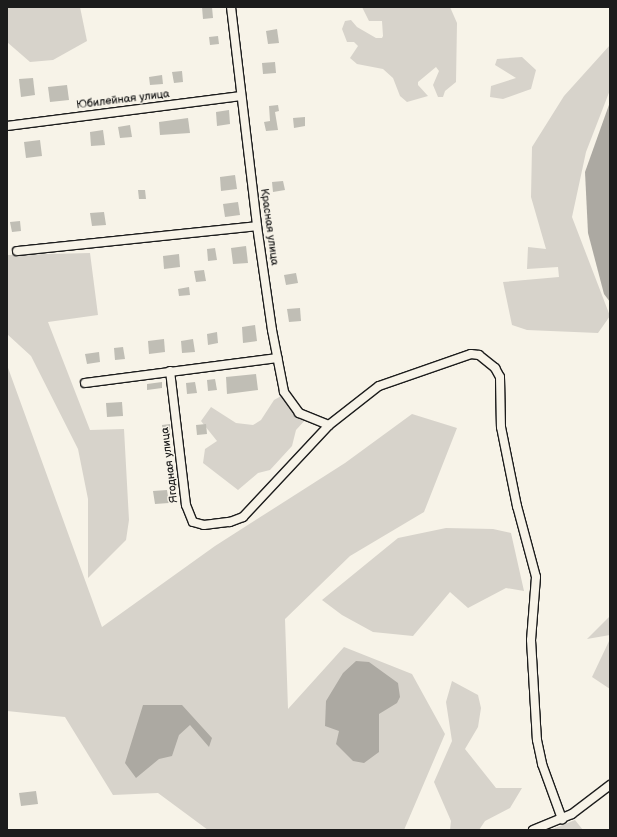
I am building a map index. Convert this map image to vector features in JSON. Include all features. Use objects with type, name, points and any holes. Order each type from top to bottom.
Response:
[{"type":"street","name":"Красная улица","points":[[231,7],[257,226],[277,358],[284,392],[299,413],[329,425]]},
{"type":"street","name":"Юбилейная улица","points":[[7,126],[241,96]]},
{"type":"street","points":[[17,251],[257,226]]},
{"type":"street","name":"Ягодная улица","points":[[170,371],[186,505],[194,522],[204,525],[243,517],[329,425],[378,386],[471,354],[479,355],[495,368],[500,378],[501,426],[517,506],[536,577],[531,640],[537,740],[542,764],[562,819]]},
{"type":"street","points":[[85,383],[277,358]]},
{"type":"street","points":[[533,830],[562,819],[583,807],[610,785]]},
{"type":"shaded area","points":[[7,7],[80,7],[87,41],[53,60],[30,62],[7,42]]},
{"type":"shaded area","points":[[362,7],[450,7],[457,23],[456,82],[445,91],[443,97],[438,97],[433,85],[439,71],[436,67],[418,82],[418,85],[428,96],[407,102],[400,96],[393,78],[383,69],[357,64],[350,58],[358,46],[354,42],[347,42],[342,29],[345,21],[351,20],[357,27],[376,38],[382,38],[383,36],[382,21],[369,21]]},
{"type":"shaded area","points":[[610,45],[610,90],[586,152],[572,217],[610,316],[598,333],[527,330],[512,325],[503,282],[559,277],[558,267],[527,269],[528,247],[546,249],[531,197],[532,147],[564,96]]},
{"type":"shaded area","points":[[522,57],[536,70],[531,89],[503,99],[490,97],[491,86],[516,78],[495,65],[497,59]]},
{"type":"shaded area","points":[[610,102],[610,302],[604,294],[588,233],[585,172]]},
{"type":"shaded area","points":[[90,253],[98,315],[48,322],[90,430],[124,429],[129,520],[126,540],[88,578],[88,499],[78,449],[31,356],[7,334],[7,255]]},
{"type":"shaded area","points":[[7,365],[102,627],[215,546],[345,463],[412,414],[457,428],[424,512],[350,556],[285,619],[288,709],[344,647],[412,674],[445,734],[404,830],[208,830],[158,793],[113,795],[65,717],[7,711]]},
{"type":"shaded area","points":[[283,395],[307,418],[296,430],[292,446],[270,470],[258,473],[238,490],[203,463],[205,449],[217,441],[201,421],[211,407],[236,423],[253,425],[261,420],[274,400]]},
{"type":"shaded area","points":[[446,528],[493,529],[511,533],[524,591],[506,588],[468,608],[450,592],[413,636],[373,632],[342,615],[322,600],[398,538]]},
{"type":"shaded area","points":[[610,616],[610,635],[587,639]]},
{"type":"shaded area","points":[[610,639],[610,689],[592,677]]},
{"type":"shaded area","points":[[356,661],[369,662],[398,683],[400,697],[397,703],[379,714],[379,752],[364,763],[353,761],[336,744],[339,731],[325,726],[326,701],[343,673]]},
{"type":"shaded area","points":[[452,681],[478,695],[481,708],[478,727],[465,749],[496,788],[522,788],[510,808],[485,821],[479,830],[450,830],[451,821],[434,782],[452,741],[446,702]]},
{"type":"shaded area","points":[[143,705],[182,705],[212,738],[209,747],[190,725],[179,735],[172,756],[159,759],[136,778],[125,763]]},
{"type":"shaded area","points":[[575,820],[583,830],[550,830]]},
{"type":"building","points":[[202,7],[212,7],[213,18],[203,19]]},
{"type":"building","points":[[277,29],[279,43],[268,44],[266,31]]},
{"type":"building","points":[[218,36],[219,44],[210,45],[209,37]]},
{"type":"building","points":[[275,62],[276,73],[263,74],[262,63]]},
{"type":"building","points":[[182,71],[183,82],[174,83],[172,72]]},
{"type":"building","points":[[162,75],[163,84],[150,85],[149,77]]},
{"type":"building","points":[[33,78],[35,95],[21,97],[19,79]]},
{"type":"building","points":[[67,85],[69,100],[50,102],[48,87]]},
{"type":"building","points":[[278,105],[279,111],[275,112],[278,130],[266,131],[264,122],[270,121],[269,106]]},
{"type":"building","points":[[229,110],[230,124],[217,126],[216,112]]},
{"type":"building","points":[[305,117],[305,126],[294,128],[293,118]]},
{"type":"building","points":[[188,118],[190,133],[160,135],[159,122]]},
{"type":"building","points":[[130,125],[132,137],[120,138],[118,127]]},
{"type":"building","points":[[103,130],[105,145],[91,146],[90,132]]},
{"type":"building","points":[[40,140],[42,156],[26,158],[24,142]]},
{"type":"building","points":[[235,175],[237,189],[221,191],[220,177]]},
{"type":"building","points":[[283,181],[285,190],[273,192],[272,182]]},
{"type":"building","points":[[138,190],[145,190],[146,199],[139,199]]},
{"type":"building","points":[[238,202],[240,215],[225,217],[223,204]]},
{"type":"building","points":[[104,212],[106,225],[92,226],[90,213]]},
{"type":"building","points":[[20,221],[21,231],[12,232],[10,222]]},
{"type":"building","points":[[246,246],[248,263],[233,264],[231,248]]},
{"type":"building","points":[[215,248],[217,260],[208,261],[207,249]]},
{"type":"building","points":[[179,254],[180,267],[164,269],[163,256]]},
{"type":"building","points":[[204,270],[206,281],[196,282],[194,271]]},
{"type":"building","points":[[296,273],[298,283],[286,285],[284,275]]},
{"type":"building","points":[[189,287],[190,295],[179,296],[178,289]]},
{"type":"building","points":[[300,308],[301,321],[289,322],[287,309]]},
{"type":"building","points":[[255,325],[257,341],[243,343],[242,327]]},
{"type":"building","points":[[217,332],[218,343],[208,345],[207,334]]},
{"type":"building","points":[[164,339],[165,352],[149,354],[148,341]]},
{"type":"building","points":[[193,339],[195,352],[182,353],[181,341]]},
{"type":"building","points":[[123,347],[125,359],[115,360],[114,348]]},
{"type":"building","points":[[99,352],[100,362],[87,364],[85,354]]},
{"type":"building","points":[[256,374],[258,390],[227,394],[226,377]]},
{"type":"building","points":[[215,379],[217,390],[208,391],[207,380]]},
{"type":"building","points":[[162,382],[162,388],[147,390],[147,384]]},
{"type":"building","points":[[195,382],[197,393],[187,394],[186,383]]},
{"type":"building","points":[[122,402],[123,416],[107,417],[106,403]]},
{"type":"building","points":[[170,424],[170,431],[163,432],[162,425]]},
{"type":"building","points":[[206,424],[207,434],[197,435],[196,425]]},
{"type":"building","points":[[167,490],[169,503],[155,504],[153,491]]},
{"type":"building","points":[[36,791],[38,804],[21,806],[19,793]]}]
